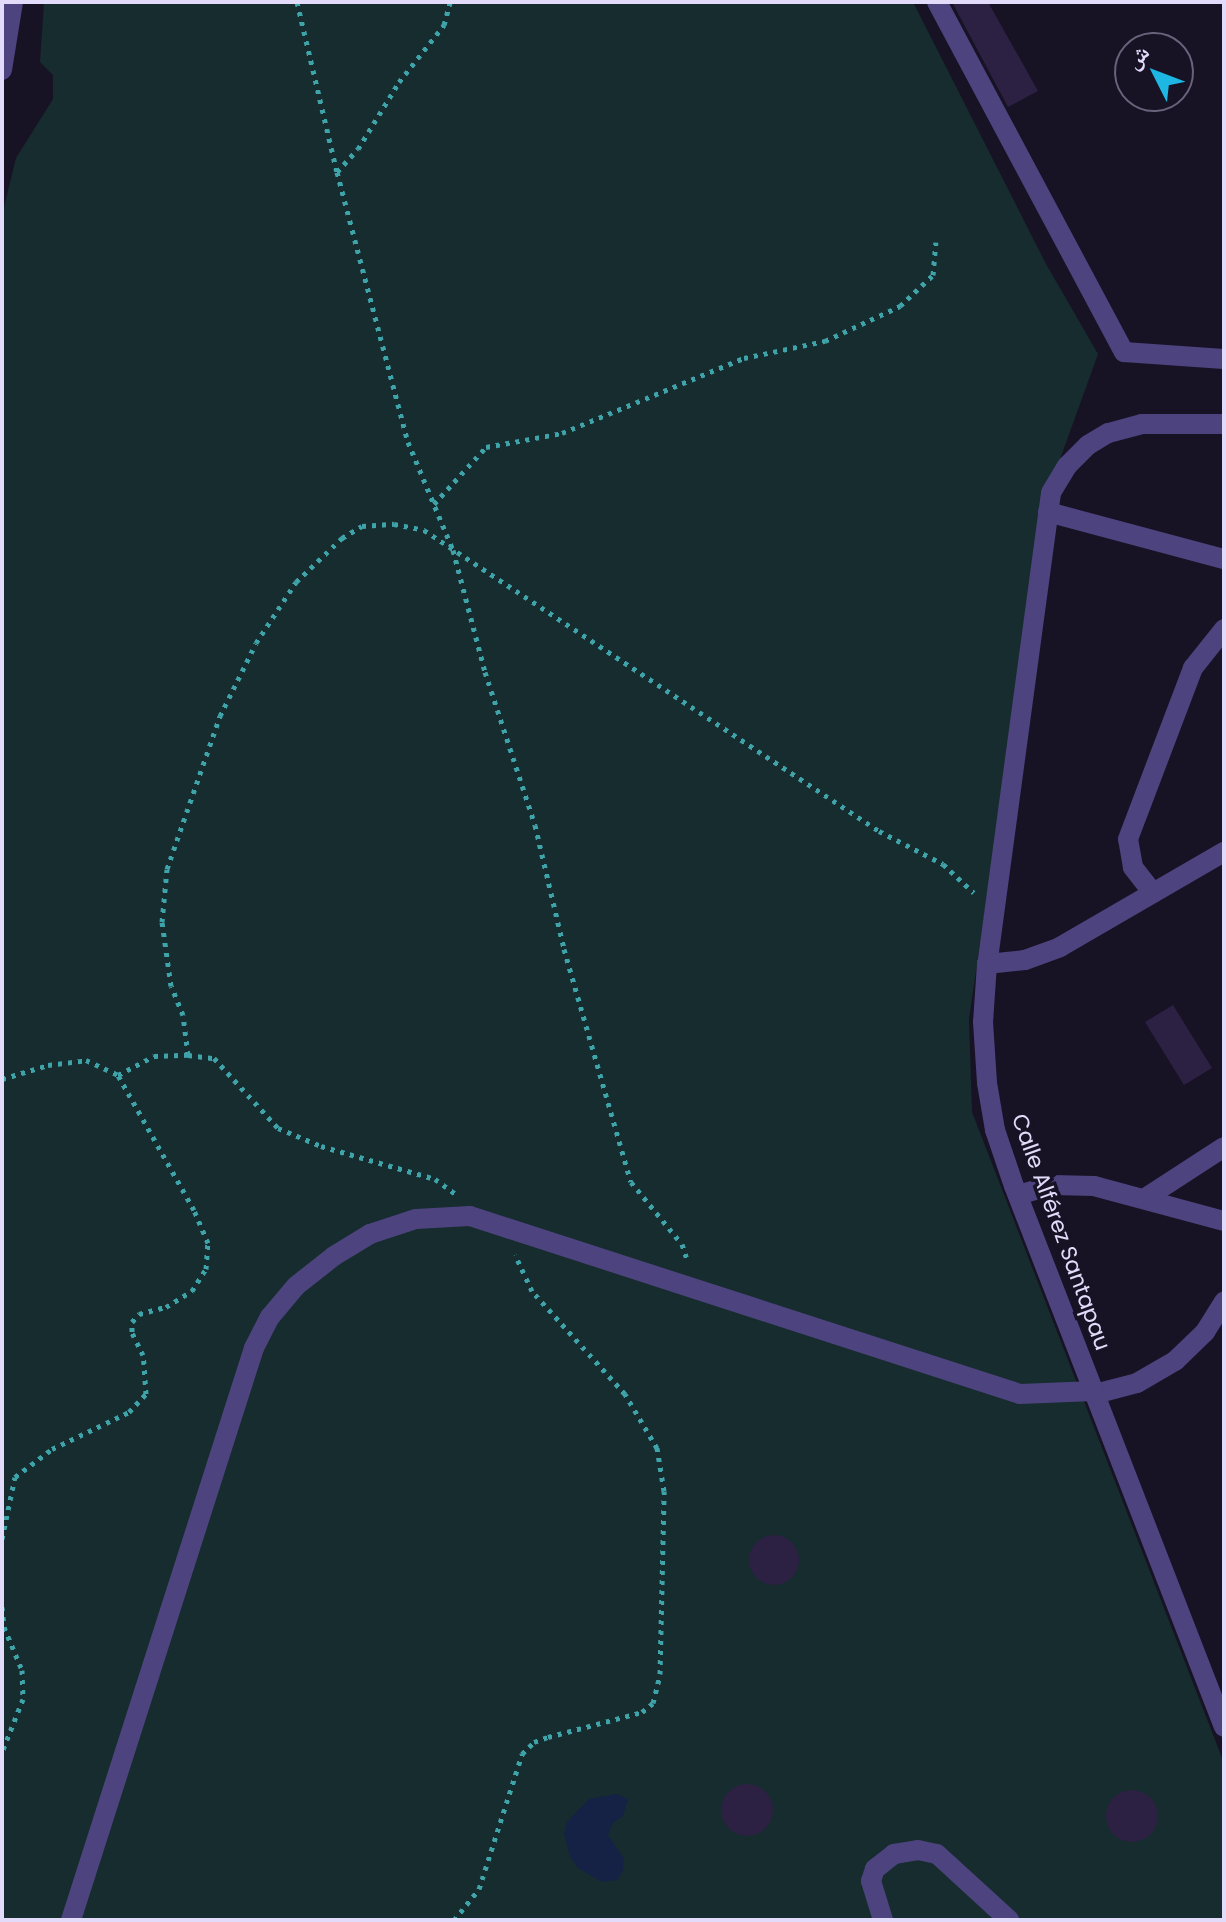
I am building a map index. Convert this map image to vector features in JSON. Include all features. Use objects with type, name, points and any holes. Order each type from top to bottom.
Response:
[{"type":"street","points":[[2,70],[13,2]]},
{"type":"street","points":[[937,2],[1124,352],[1224,359]]},
{"type":"street","points":[[1224,424],[1142,424],[1108,433],[1088,445],[1067,466],[1050,502],[1218,557],[1224,576]]},
{"type":"street","name":"Calle Alférez Santapau","points":[[1050,502],[987,964],[983,1022],[987,1083],[995,1130],[1018,1195],[1224,1727]]},
{"type":"street","points":[[1153,893],[1133,867],[1128,839],[1193,668],[1224,629]]},
{"type":"street","points":[[987,964],[1043,955],[1224,852]]},
{"type":"street","points":[[1144,1199],[1224,1147]]},
{"type":"street","points":[[1018,1195],[1035,1189],[1072,1184],[1144,1199],[1224,1221]]},
{"type":"street","points":[[71,1920],[254,1348],[270,1317],[296,1286],[334,1256],[370,1234],[416,1219],[470,1216],[689,1284],[1020,1394],[1095,1392],[1137,1383],[1175,1361],[1205,1332],[1224,1301]]},
{"type":"street","points":[[883,1920],[871,1881],[875,1869],[894,1854],[918,1850],[937,1854],[949,1863],[1009,1920]]},
{"type":"path","points":[[297,2],[337,172],[408,442],[453,550],[485,672],[535,825],[564,949],[631,1182],[682,1244],[690,1270],[689,1284]]},
{"type":"path","points":[[337,172],[358,149],[399,82],[444,25],[450,2]]},
{"type":"path","points":[[434,504],[486,447],[562,433],[744,358],[825,341],[900,306],[933,275],[936,242]]},
{"type":"path","points":[[188,1055],[183,1015],[171,986],[162,922],[167,869],[220,716],[256,643],[296,582],[342,538],[362,526],[394,524],[424,530],[879,831],[943,864],[995,912]]},
{"type":"path","points":[[118,1075],[154,1056],[214,1058],[278,1128],[321,1146],[435,1179],[468,1202]]},
{"type":"path","points":[[2,1079],[48,1065],[86,1060],[118,1075],[194,1210],[208,1243],[206,1269],[192,1291],[166,1307],[139,1314],[132,1322],[132,1332],[143,1355],[146,1394],[129,1412],[52,1449],[15,1477],[2,1539]]},
{"type":"path","points":[[454,1920],[479,1889],[522,1754],[534,1742],[548,1737],[642,1712],[653,1703],[660,1674],[664,1491],[657,1448],[625,1394],[555,1321],[532,1291],[520,1269],[506,1226]]},
{"type":"path","points":[[2,1607],[4,1627],[22,1670],[23,1699],[2,1752]]},
{"type":"green space","points":[[44,2],[913,2],[1046,264],[1098,354],[1045,501],[969,1019],[972,1112],[1224,1763],[1224,1920],[2,1920],[2,215],[16,158],[53,99],[53,75],[40,62]]},
{"type":"water","points":[[617,1794],[628,1799],[623,1816],[613,1823],[608,1835],[624,1859],[623,1870],[617,1880],[602,1882],[578,1868],[570,1857],[564,1833],[567,1822],[589,1799]]},
{"type":"building","points":[[952,2],[988,2],[1038,91],[1008,107]]},
{"type":"building","points":[[1173,1005],[1212,1068],[1184,1085],[1145,1022]]},
{"type":"building","points":[[774,1535],[792,1542],[799,1560],[792,1578],[774,1585],[756,1578],[749,1560],[756,1542]]},
{"type":"building","points":[[747,1784],[765,1792],[773,1810],[765,1828],[747,1836],[729,1828],[721,1810],[729,1792]]},
{"type":"building","points":[[1132,1790],[1150,1798],[1158,1816],[1150,1834],[1132,1842],[1114,1834],[1106,1816],[1114,1798]]}]
